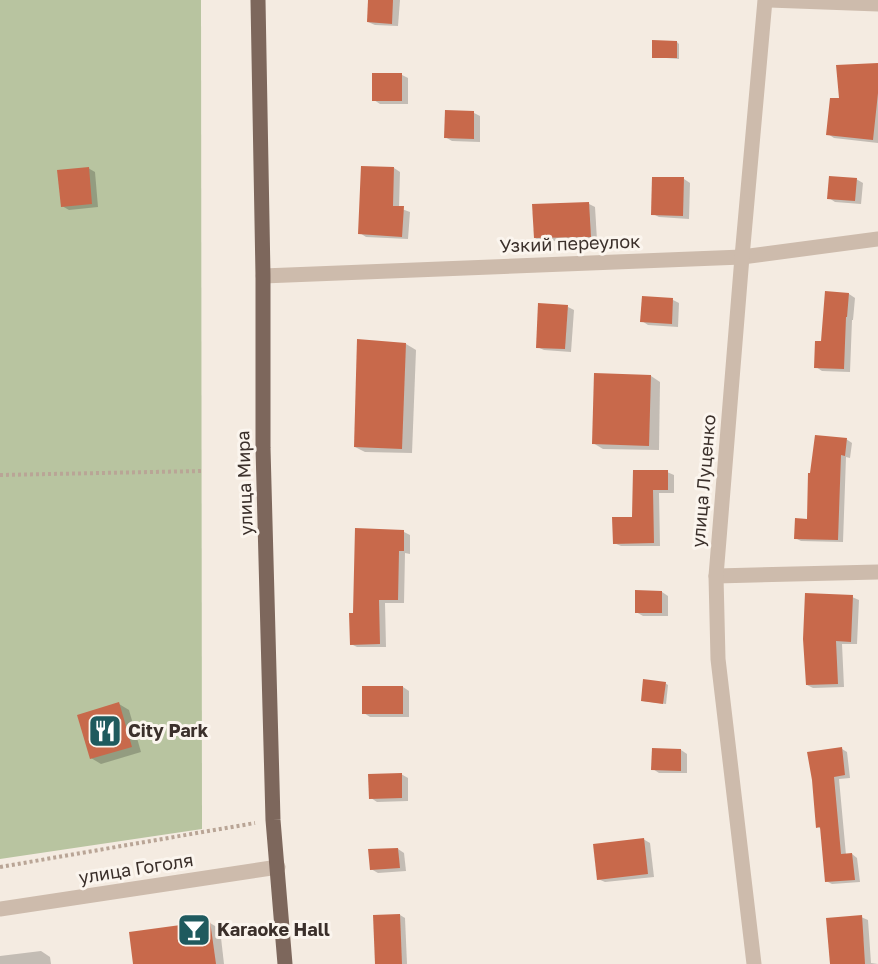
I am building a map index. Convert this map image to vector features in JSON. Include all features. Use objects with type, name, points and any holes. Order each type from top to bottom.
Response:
[{"type":"main road","name":"улица Мира","points":[[258,0],[263,276],[263,448],[273,820],[285,964]]},
{"type":"street","points":[[767,0],[878,4]]},
{"type":"street","name":"улица Луценко","points":[[754,964],[718,659],[716,576],[742,257],[767,0]]},
{"type":"street","name":"Узкий переулок","points":[[263,276],[742,257],[878,239]]},
{"type":"street","points":[[716,576],[878,572]]},
{"type":"street","name":"улица Гоголя","points":[[0,909],[278,867]]},
{"type":"path","points":[[0,475],[202,471]]},
{"type":"path","points":[[0,867],[273,820]]},
{"type":"green space","points":[[0,0],[201,0],[202,829],[0,859]]},
{"type":"building","points":[[368,0],[393,0],[392,24],[367,22]]},
{"type":"building","points":[[652,40],[677,41],[677,58],[652,58]]},
{"type":"building","points":[[878,63],[878,93],[873,140],[826,135],[830,98],[839,98],[836,65]]},
{"type":"building","points":[[372,73],[402,73],[402,101],[372,101]]},
{"type":"building","points":[[445,110],[474,111],[474,139],[444,138]]},
{"type":"building","points":[[361,166],[394,167],[393,206],[404,206],[402,237],[358,234]]},
{"type":"building","points":[[89,167],[92,204],[61,207],[57,170]]},
{"type":"building","points":[[829,176],[857,178],[855,201],[827,199]]},
{"type":"building","points":[[652,177],[684,177],[683,216],[651,215]]},
{"type":"building","points":[[589,202],[591,237],[534,238],[532,204]]},
{"type":"building","points":[[825,291],[849,293],[844,369],[814,368],[815,341],[821,341]]},
{"type":"building","points":[[642,296],[673,298],[672,324],[640,322]]},
{"type":"building","points":[[538,303],[568,305],[565,349],[536,348]]},
{"type":"building","points":[[357,339],[406,343],[402,449],[354,447]]},
{"type":"building","points":[[594,373],[651,375],[649,446],[592,444]]},
{"type":"building","points":[[815,435],[847,438],[845,456],[841,455],[838,540],[794,539],[795,518],[807,519],[808,473],[810,473]]},
{"type":"building","points":[[633,470],[668,470],[668,490],[653,490],[654,543],[613,544],[612,517],[632,517]]},
{"type":"building","points":[[355,528],[404,530],[404,551],[399,551],[398,600],[379,600],[380,644],[350,645],[349,613],[353,613]]},
{"type":"building","points":[[635,590],[662,591],[662,613],[635,613]]},
{"type":"building","points":[[805,593],[853,595],[851,642],[836,641],[838,684],[806,685],[803,639]]},
{"type":"building","points":[[643,679],[666,682],[663,704],[641,701]]},
{"type":"building","points":[[362,686],[403,686],[403,714],[362,714]]},
{"type":"building","name":"City Park","points":[[119,702],[132,747],[90,759],[77,715]]},
{"type":"building","points":[[842,747],[845,775],[834,777],[841,854],[852,853],[855,880],[825,882],[820,827],[816,828],[807,752]]},
{"type":"building","points":[[652,748],[681,749],[681,771],[651,770]]},
{"type":"building","points":[[402,773],[402,798],[369,799],[368,774]]},
{"type":"building","points":[[644,838],[648,874],[597,880],[593,844]]},
{"type":"building","points":[[398,848],[400,868],[370,870],[368,849]]},
{"type":"building","points":[[400,914],[402,964],[375,964],[373,915]]},
{"type":"building","points":[[862,915],[865,964],[830,964],[826,918]]},
{"type":"building","points":[[210,921],[216,964],[133,964],[129,932]]},
{"type":"place","name":"City Park","points":[[105,731]]},
{"type":"place","name":"Karaoke Hall","points":[[194,930]]}]
